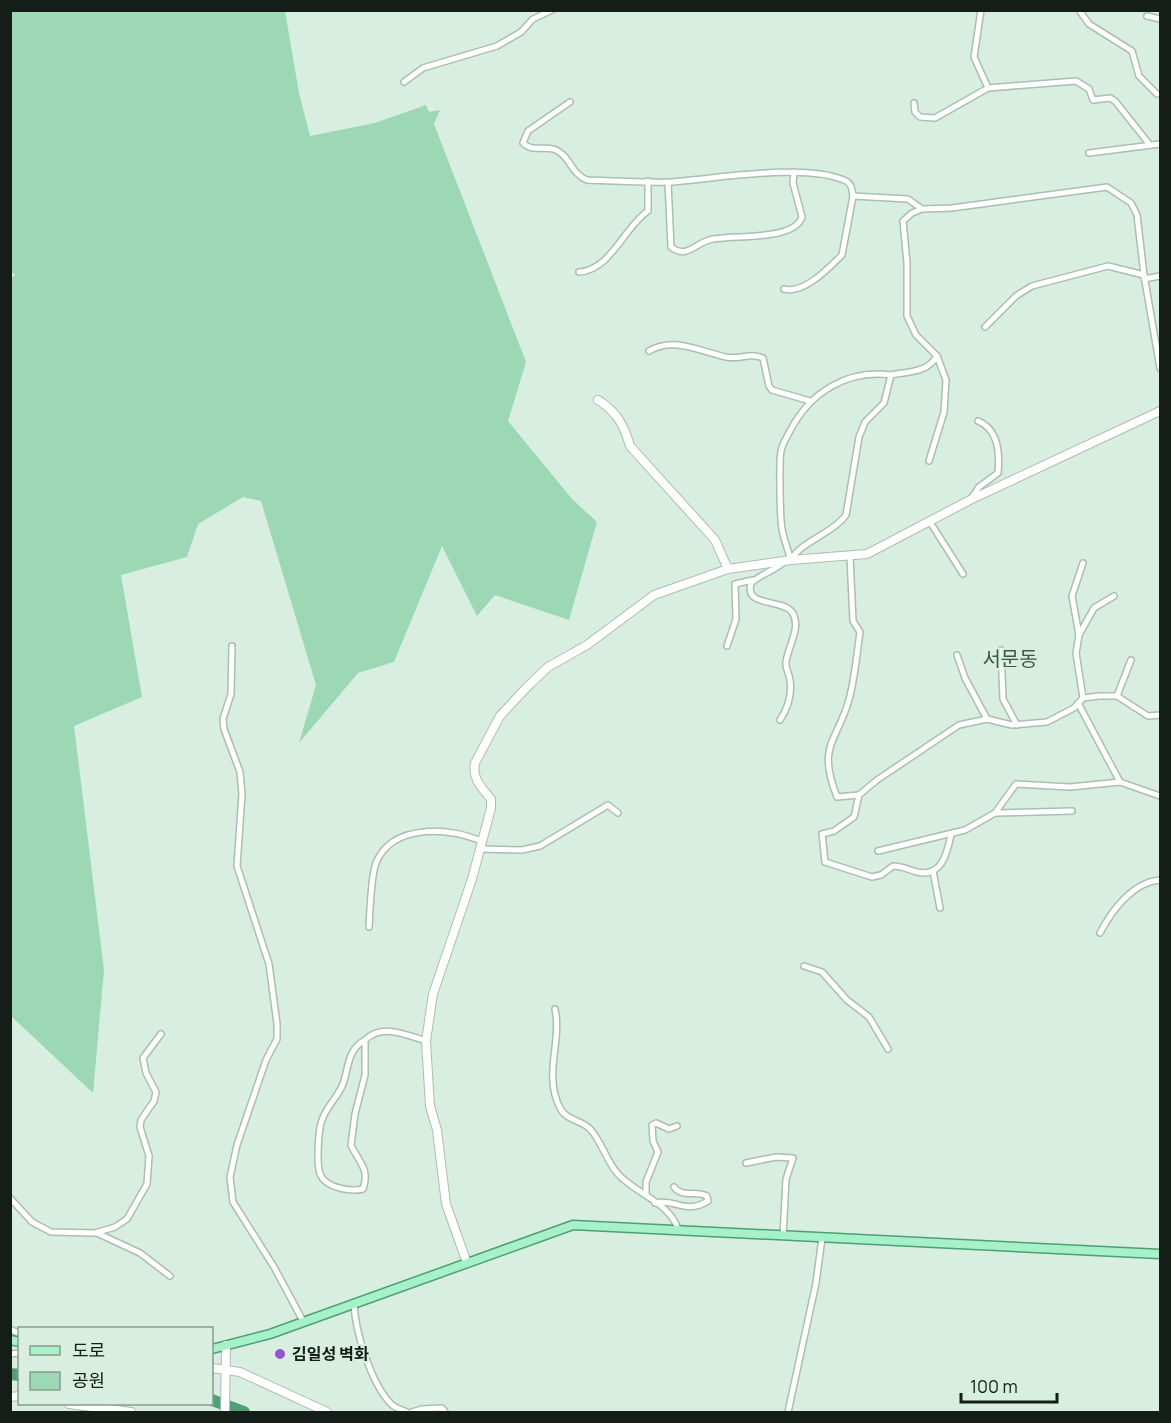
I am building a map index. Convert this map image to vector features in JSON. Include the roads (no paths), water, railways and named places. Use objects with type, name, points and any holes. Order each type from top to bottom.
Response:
[{"type":"main road","points":[[213,1349],[303,1321],[573,1225],[1161,1254]]},
{"type":"street","points":[[404,82],[423,69],[497,46],[521,32],[532,18],[552,10]]},
{"type":"street","points":[[981,10],[974,57],[988,88]]},
{"type":"street","points":[[1079,10],[1089,24],[1132,51],[1139,76],[1157,94]]},
{"type":"street","points":[[1147,16],[1161,19]]},
{"type":"street","points":[[914,103],[915,112],[920,117],[935,118],[988,88],[1076,81],[1089,89],[1093,100],[1110,98],[1115,101],[1150,145]]},
{"type":"street","points":[[570,102],[528,131],[524,138],[526,147],[555,149],[564,157],[578,177],[587,180],[668,182],[794,172],[819,174],[847,181],[853,196],[842,255],[803,286],[791,291],[784,289]]},
{"type":"street","points":[[1089,153],[1161,144]]},
{"type":"street","points":[[668,182],[671,247],[683,252],[710,240],[770,235],[796,225],[802,217],[793,183],[794,172]]},
{"type":"street","points":[[579,272],[596,266],[611,254],[621,237],[648,211],[648,182]]},
{"type":"street","points":[[929,461],[947,393],[946,380],[937,356],[916,335],[907,316],[907,263],[903,222],[912,213],[922,209],[952,208],[1107,187],[1131,203],[1137,215],[1144,277],[1161,368]]},
{"type":"street","points":[[853,196],[908,200],[922,209]]},
{"type":"street","points":[[985,327],[1016,296],[1032,286],[1108,266],[1144,277],[1161,276]]},
{"type":"street","points":[[649,351],[667,345],[693,346],[728,358],[756,355],[763,358],[769,386],[772,390],[810,401]]},
{"type":"street","points":[[788,560],[781,528],[781,451],[793,426],[810,401],[830,386],[865,375],[891,375],[922,370],[932,365],[937,356]]},
{"type":"street","points":[[727,646],[736,619],[735,584],[753,580],[776,570],[795,552],[839,524],[846,515],[859,437],[865,422],[884,403],[891,375]]},
{"type":"street","points":[[598,400],[613,410],[625,429],[630,446],[715,540],[728,569]]},
{"type":"street","points":[[467,1263],[446,1204],[437,1130],[430,1106],[426,1041],[433,994],[482,846],[491,799],[477,783],[473,773],[484,747],[510,704],[549,667],[587,645],[654,595],[728,569],[788,560],[850,557],[879,549],[970,500],[1161,411]]},
{"type":"street","points":[[970,500],[980,487],[998,473],[999,467],[990,427],[978,421]]},
{"type":"street","points":[[930,522],[963,574]]},
{"type":"street","points":[[850,557],[853,621],[860,632],[849,697],[827,754],[828,772],[837,797],[860,795],[947,731],[987,719],[1017,725],[1057,718],[1083,698],[1117,696],[1148,716],[1161,715]]},
{"type":"street","points":[[1083,563],[1072,596],[1078,635],[1076,653],[1083,698]]},
{"type":"street","points":[[753,580],[751,594],[755,598],[789,608],[794,617],[795,632],[786,663],[790,682],[789,700],[780,720]]},
{"type":"street","points":[[1078,635],[1094,608],[1114,596]]},
{"type":"street","points":[[232,646],[231,694],[223,719],[224,729],[240,772],[242,794],[237,866],[270,964],[277,1039],[244,1119],[232,1167],[230,1190],[233,1202],[274,1267],[303,1321]]},
{"type":"street","points":[[1001,650],[1004,699],[1017,725]]},
{"type":"street","points":[[957,655],[965,678],[987,719]]},
{"type":"street","points":[[1117,696],[1131,660]]},
{"type":"street","points":[[1078,703],[1120,782]]},
{"type":"street","points":[[995,813],[1016,784],[1070,788],[1120,782],[1161,796]]},
{"type":"street","points":[[860,795],[854,817],[834,831],[822,834],[825,862],[872,877],[881,875],[893,866],[925,873],[933,872],[941,865],[946,855],[951,835]]},
{"type":"street","points":[[369,927],[376,863],[399,837],[409,833],[451,834],[472,837],[482,846],[522,850],[540,846],[608,805],[618,813]]},
{"type":"street","points":[[878,851],[951,835],[995,813],[1072,811]]},
{"type":"street","points":[[933,872],[940,908]]},
{"type":"street","points":[[1100,933],[1111,912],[1131,893],[1150,881],[1161,880]]},
{"type":"street","points":[[804,966],[822,972],[847,1000],[869,1017],[888,1049]]},
{"type":"street","points":[[555,1009],[557,1034],[551,1075],[560,1108],[574,1122],[588,1128],[619,1175],[671,1216],[678,1229]]},
{"type":"street","points":[[365,1040],[365,1075],[355,1114],[351,1145],[364,1164],[367,1174],[363,1189],[355,1191],[328,1184],[319,1174],[319,1132],[322,1119],[343,1085],[348,1060],[358,1043],[370,1034],[387,1030],[426,1041]]},
{"type":"street","points":[[10,1198],[32,1222],[51,1232],[107,1231],[127,1219],[147,1184],[149,1156],[140,1127],[141,1120],[154,1101],[156,1092],[146,1073],[143,1058],[161,1034]]},
{"type":"street","points":[[646,1194],[646,1182],[658,1152],[653,1140],[652,1125],[656,1123],[669,1129],[677,1126]]},
{"type":"street","points":[[746,1163],[776,1157],[792,1158],[786,1179],[783,1236]]},
{"type":"street","points":[[655,1203],[662,1201],[684,1208],[708,1201],[707,1196],[701,1193],[681,1193],[674,1187]]},
{"type":"street","points":[[95,1233],[140,1253],[170,1276]]},
{"type":"street","points":[[788,1413],[816,1283],[822,1238]]},
{"type":"street","points":[[354,1301],[360,1336],[375,1376],[393,1406],[407,1413]]},
{"type":"street","points":[[225,1346],[225,1413]]},
{"type":"street","points":[[213,1368],[225,1369],[270,1384],[327,1413]]},
{"type":"street","points":[[76,1405],[130,1413]]},
{"type":"street","points":[[412,1413],[433,1407],[442,1408],[445,1413]]},
{"type":"waterway","points":[[10,1374],[18,1375]]},
{"type":"waterway","points":[[213,1400],[244,1412]]},
{"type":"place","name":"김일성 벽화","points":[[280,1354]]},
{"type":"district","name":"서문동","points":[[1010,659]]}]
